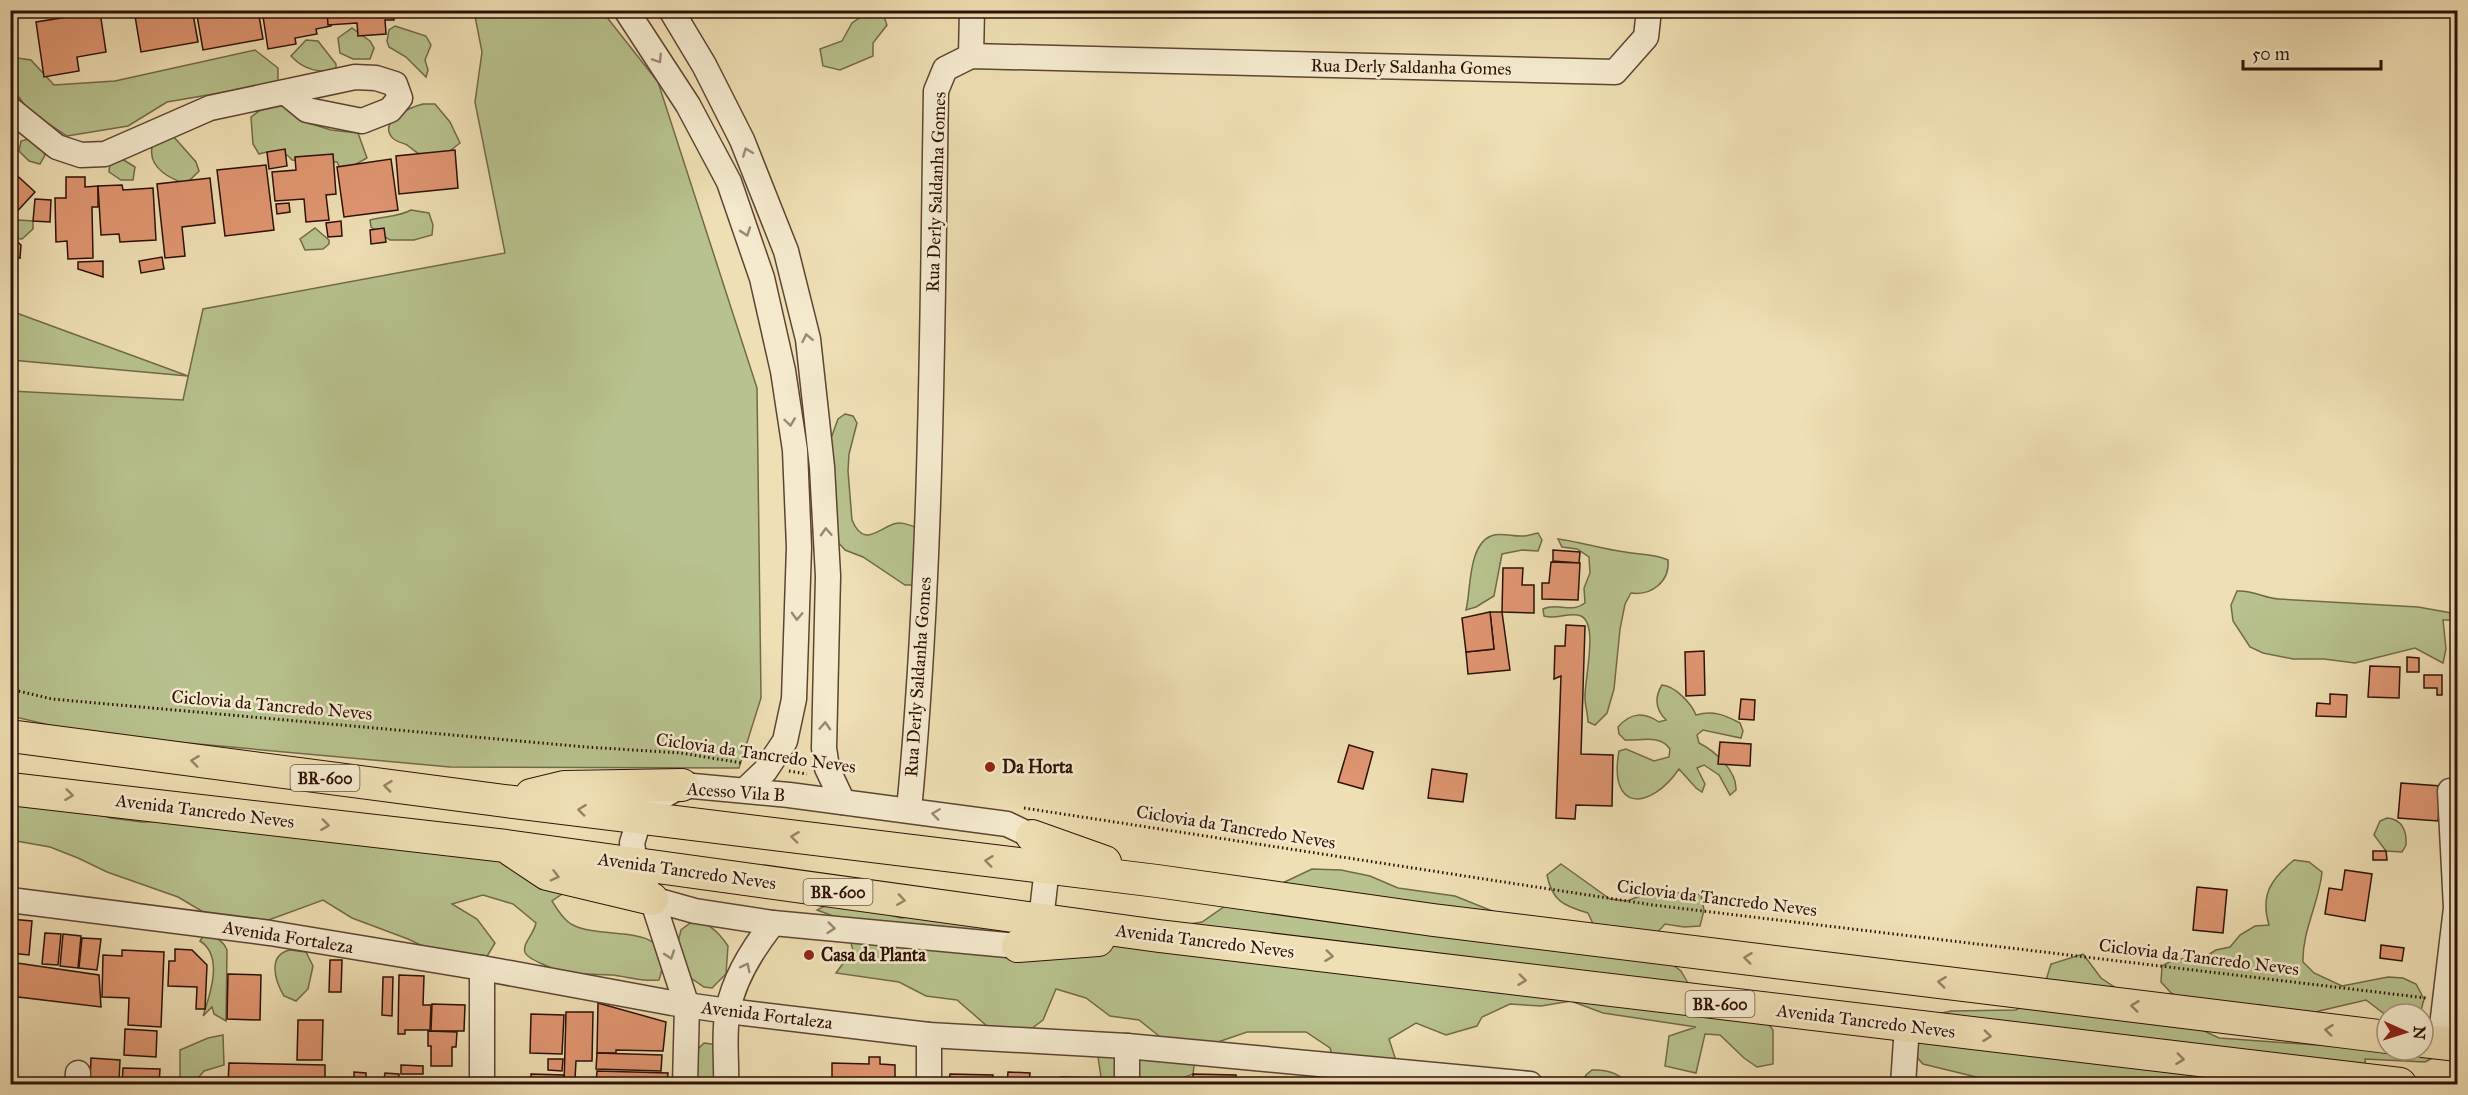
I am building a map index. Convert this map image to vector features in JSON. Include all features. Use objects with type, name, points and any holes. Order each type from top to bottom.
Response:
[{"type":"main road","name":"BR-600","points":[[10,736],[505,801],[1157,881],[1433,920],[2375,1036]]},
{"type":"main road","points":[[505,801],[564,787],[682,785]]},
{"type":"main road","name":"Avenida Tancredo Neves","points":[[10,789],[506,846],[1158,936],[2395,1084]]},
{"type":"main road","points":[[1032,836],[1157,881]]},
{"type":"main road","points":[[506,846],[546,874],[652,899]]},
{"type":"main road","points":[[1018,946],[1158,936]]},
{"type":"street","points":[[626,10],[688,105],[729,182],[762,278],[783,371],[795,450],[799,547],[794,699],[785,741],[765,771],[745,790]]},
{"type":"street","points":[[672,10],[704,64],[742,140],[786,251],[808,339],[822,466],[828,576],[824,748],[827,768],[843,802]]},
{"type":"street","points":[[970,56],[972,10]]},
{"type":"street","name":"Rua Derly Saldanha Gomes","points":[[909,810],[919,701],[929,482],[936,91],[945,69],[970,56],[1616,72],[1646,37],[1649,10]]},
{"type":"street","points":[[10,109],[57,147],[81,155],[105,154],[210,108],[285,92]]},
{"type":"street","name":"Acesso Vila B","points":[[640,817],[658,799],[682,785],[745,790],[1007,824],[1032,836]]},
{"type":"street","points":[[2440,1043],[2456,908],[2450,791]]},
{"type":"street","points":[[640,817],[632,843],[635,864],[652,899],[687,1006],[685,1084]]},
{"type":"street","points":[[652,899],[695,911],[772,923],[1018,946],[1041,920],[1047,868],[1032,836]]},
{"type":"street","name":"Avenida Fortaleza","points":[[10,900],[270,933],[482,968],[687,1006],[728,1011],[929,1035],[1127,1047],[1530,1084]]},
{"type":"street","points":[[726,1084],[728,1011],[734,991],[758,941],[772,923]]},
{"type":"street","points":[[482,968],[482,1084]]},
{"type":"street","points":[[1903,1084],[1907,1026]]},
{"type":"street","points":[[928,1084],[929,1035]]},
{"type":"street","points":[[1127,1047],[1127,1084]]},
{"type":"path","name":"Ciclovia da Tancredo Neves","points":[[10,689],[52,699],[586,747],[681,753],[750,764]]},
{"type":"path","name":"Ciclovia da Tancredo Neves","points":[[785,770],[831,778]]},
{"type":"path","name":"Ciclovia da Tancredo Neves","points":[[1019,807],[1653,904],[2434,999]]},
{"type":"green space","points":[[871,10],[882,11],[887,25],[873,43],[873,56],[840,70],[823,66],[820,49],[842,41],[852,23]]},
{"type":"green space","points":[[474,11],[602,11],[658,82],[757,388],[761,698],[739,768],[450,767],[87,734],[11,716],[11,391],[183,400],[203,309],[505,253],[475,102],[482,52]]},
{"type":"green space","points":[[395,26],[426,36],[431,45],[425,60],[428,70],[426,77],[406,57],[389,47],[387,41],[389,30]]},
{"type":"green space","points":[[352,28],[370,41],[374,48],[370,59],[353,59],[340,53],[338,38]]},
{"type":"green space","points":[[306,40],[318,41],[336,64],[336,71],[311,69],[291,56]]},
{"type":"green space","points":[[255,50],[278,68],[278,83],[167,102],[128,126],[67,136],[28,110],[11,86],[11,57],[31,60],[54,85],[115,81]]},
{"type":"green space","points":[[423,104],[435,104],[450,122],[460,143],[441,157],[426,158],[391,136],[390,125],[398,115]]},
{"type":"green space","points":[[263,105],[282,105],[308,123],[331,130],[358,133],[367,158],[342,172],[337,162],[292,160],[277,151],[259,154],[253,144],[251,117]]},
{"type":"green space","points":[[173,136],[196,162],[199,171],[186,184],[166,175],[153,160],[152,146]]},
{"type":"green space","points":[[32,138],[40,143],[45,155],[40,164],[29,161],[19,151],[21,141]]},
{"type":"green space","points":[[122,159],[135,167],[133,180],[121,180],[109,172],[110,162]]},
{"type":"green space","points":[[411,210],[429,213],[433,225],[432,235],[414,240],[390,240],[371,227],[370,220]]},
{"type":"green space","points":[[18,220],[33,221],[33,229],[22,239],[11,238],[10,224]]},
{"type":"green space","points":[[315,228],[329,240],[329,244],[323,249],[305,250],[300,239]]},
{"type":"green space","points":[[11,311],[188,376],[11,360]]},
{"type":"green space","points":[[845,414],[853,416],[857,423],[849,454],[848,471],[852,520],[860,533],[865,535],[897,523],[915,527],[918,535],[913,585],[905,585],[863,557],[845,550],[837,541],[830,441],[838,419]]},
{"type":"green space","points":[[1538,533],[1542,540],[1538,551],[1522,550],[1502,554],[1494,596],[1466,610],[1474,558],[1484,541],[1495,535],[1524,536]]},
{"type":"green space","points":[[1558,539],[1616,551],[1652,555],[1668,560],[1666,574],[1658,586],[1646,592],[1631,593],[1625,604],[1614,689],[1607,713],[1595,725],[1588,722],[1585,701],[1590,641],[1586,621],[1577,615],[1544,616],[1543,609],[1548,607],[1574,608],[1585,603],[1584,588],[1590,573],[1589,557],[1577,549],[1562,547]]},
{"type":"green space","points":[[2237,591],[2279,599],[2418,607],[2457,614],[2457,620],[2443,620],[2446,649],[2443,663],[2415,648],[2355,663],[2324,659],[2293,659],[2263,653],[2250,647],[2233,621],[2231,605]]},
{"type":"green space","points":[[1662,685],[1672,688],[1682,696],[1696,715],[1719,714],[1740,723],[1743,731],[1741,738],[1703,730],[1697,735],[1699,743],[1718,756],[1733,776],[1736,790],[1730,795],[1719,775],[1704,765],[1697,768],[1705,784],[1702,792],[1679,769],[1668,783],[1644,798],[1634,799],[1626,795],[1620,785],[1617,771],[1619,751],[1626,749],[1654,761],[1669,757],[1670,749],[1661,741],[1625,740],[1619,734],[1618,727],[1628,718],[1638,715],[1648,716],[1659,722],[1666,720],[1657,704]]},
{"type":"green space","points":[[11,800],[80,809],[111,818],[142,822],[206,820],[496,853],[565,892],[552,901],[573,925],[587,930],[650,940],[659,948],[663,961],[659,980],[571,973],[536,961],[527,955],[525,949],[536,923],[513,904],[483,895],[452,904],[477,919],[495,943],[483,963],[435,952],[352,918],[323,900],[266,921],[205,913],[178,897],[107,872],[50,847],[11,840]]},
{"type":"green space","points":[[2387,818],[2400,823],[2406,835],[2406,845],[2402,852],[2386,851],[2374,835],[2380,821]]},
{"type":"green space","points":[[2294,860],[2309,862],[2322,872],[2303,951],[2303,962],[2314,973],[2342,986],[2388,977],[2403,978],[2416,984],[2424,999],[2423,1002],[2375,1002],[2375,1007],[2366,1000],[2319,1011],[2306,1018],[2261,1005],[2246,1007],[2185,1000],[2171,993],[2161,982],[2162,966],[2175,959],[2203,958],[2216,950],[2230,947],[2240,935],[2255,926],[2269,925],[2267,896],[2279,874]]},
{"type":"green space","points":[[1561,864],[1610,899],[1627,901],[1640,896],[1686,892],[1701,895],[1704,910],[1700,926],[1684,927],[1665,924],[1655,935],[1594,926],[1588,913],[1566,905],[1552,891],[1547,875]]},
{"type":"green space","points":[[1312,869],[1341,870],[1370,876],[1398,888],[1455,896],[1522,923],[1550,918],[1669,962],[1681,971],[1689,985],[1763,1017],[1773,1030],[1773,1064],[1757,1067],[1720,1035],[1705,1034],[1696,1073],[1665,1066],[1669,1036],[1696,1027],[1603,1013],[1571,1001],[1541,1006],[1510,1004],[1482,1017],[1477,1026],[1446,1035],[1416,1023],[1389,1039],[1399,1070],[1398,1084],[1344,1084],[1339,1077],[1330,1048],[1306,1032],[1247,1032],[1218,1042],[1187,1046],[1195,1059],[1193,1074],[1175,1081],[1159,1080],[1155,1084],[1102,1084],[1098,1057],[1107,1046],[1169,1044],[1139,1020],[1110,1016],[1086,998],[1056,989],[1043,1020],[1023,1035],[994,1032],[957,1000],[926,996],[899,982],[836,973],[853,950],[844,920],[817,910],[844,895],[871,910],[901,918],[932,914],[992,920],[1018,936],[1172,927],[1202,922],[1228,904],[1259,894]]},
{"type":"green space","points":[[694,920],[714,929],[728,946],[726,974],[712,988],[704,987],[685,974],[677,946],[681,930]]},
{"type":"green space","points":[[204,935],[218,939],[227,950],[226,1021],[214,1014],[212,1007],[203,1016],[213,976],[212,956],[200,941]]},
{"type":"green space","points":[[290,950],[306,952],[313,966],[308,989],[296,1001],[284,996],[275,969],[278,957]]},
{"type":"green space","points":[[2083,954],[2101,978],[2125,994],[2219,1038],[2375,1049],[2375,1060],[2365,1059],[2367,1084],[2005,1084],[1923,1064],[1908,1047],[1919,1018],[1951,1011],[2016,1010],[2042,993],[2051,964]]},
{"type":"green space","points":[[223,1035],[224,1065],[204,1071],[193,1084],[180,1084],[180,1050],[208,1038]]},
{"type":"green space","points":[[704,1043],[718,1045],[721,1084],[697,1084],[698,1049]]},
{"type":"green space","points":[[2435,1049],[2451,1049],[2435,1057]]},
{"type":"green space","points":[[1592,1070],[1613,1073],[1630,1084],[1582,1084],[1586,1075]]},
{"type":"building","points":[[134,10],[176,10],[177,17],[193,14],[198,42],[141,52]]},
{"type":"building","points":[[196,10],[258,10],[263,39],[203,50]]},
{"type":"building","points":[[262,10],[329,10],[331,26],[316,29],[317,34],[295,38],[296,44],[268,49]]},
{"type":"building","points":[[327,10],[393,10],[394,20],[385,20],[386,34],[358,36],[357,23],[328,25]]},
{"type":"building","points":[[100,12],[106,52],[77,57],[79,71],[44,77],[36,22]]},
{"type":"building","points":[[285,149],[287,166],[269,169],[267,152]]},
{"type":"building","points":[[455,150],[458,188],[399,194],[396,156]]},
{"type":"building","points":[[333,154],[336,194],[326,195],[329,220],[306,222],[304,199],[275,201],[272,172],[296,170],[295,157]]},
{"type":"building","points":[[391,159],[398,210],[344,217],[337,167]]},
{"type":"building","points":[[266,165],[274,230],[225,236],[217,170]]},
{"type":"building","points":[[10,169],[35,192],[10,219]]},
{"type":"building","points":[[66,177],[85,177],[85,187],[98,186],[98,207],[92,207],[93,258],[68,259],[67,241],[56,242],[55,198],[66,198]]},
{"type":"building","points":[[210,178],[215,223],[182,227],[185,256],[165,258],[157,184]]},
{"type":"building","points":[[122,185],[123,190],[153,188],[156,240],[120,242],[119,234],[101,235],[98,186]]},
{"type":"building","points":[[35,199],[51,200],[50,222],[33,221]]},
{"type":"building","points":[[289,203],[290,212],[277,214],[276,204]]},
{"type":"building","points":[[341,221],[342,236],[328,237],[326,223]]},
{"type":"building","points":[[384,228],[386,242],[371,244],[370,230]]},
{"type":"building","points":[[13,238],[21,245],[20,258],[10,256],[10,242]]},
{"type":"building","points":[[162,257],[164,269],[141,273],[139,261]]},
{"type":"building","points":[[103,261],[103,277],[78,269],[78,262]]},
{"type":"building","points":[[1553,550],[1580,552],[1579,563],[1553,561]]},
{"type":"building","points":[[1551,562],[1580,563],[1578,600],[1542,599],[1542,583],[1549,583]]},
{"type":"building","points":[[1503,568],[1523,568],[1522,585],[1534,585],[1534,613],[1502,612]]},
{"type":"building","points":[[1490,612],[1502,612],[1510,670],[1468,674],[1466,652],[1494,649]]},
{"type":"building","points":[[1490,612],[1494,649],[1466,652],[1462,618]]},
{"type":"building","points":[[1566,625],[1585,626],[1581,754],[1613,755],[1612,806],[1576,805],[1575,819],[1556,818],[1561,676],[1554,679],[1555,646],[1565,646]]},
{"type":"building","points":[[2455,641],[2458,641],[2458,677],[2455,677]]},
{"type":"building","points":[[1704,651],[1705,695],[1686,696],[1685,652]]},
{"type":"building","points":[[2407,657],[2419,658],[2419,672],[2407,672]]},
{"type":"building","points":[[2370,666],[2400,667],[2399,698],[2368,697]]},
{"type":"building","points":[[2424,675],[2442,675],[2442,695],[2437,695],[2437,688],[2424,688]]},
{"type":"building","points":[[2330,694],[2347,695],[2346,717],[2316,716],[2317,703],[2330,704]]},
{"type":"building","points":[[1741,699],[1755,700],[1754,720],[1739,719]]},
{"type":"building","points":[[1720,742],[1751,744],[1750,766],[1718,764]]},
{"type":"building","points":[[1349,745],[1373,752],[1363,789],[1338,782]]},
{"type":"building","points":[[1432,769],[1467,774],[1463,802],[1428,798]]},
{"type":"building","points":[[2401,783],[2441,786],[2438,821],[2398,818]]},
{"type":"building","points":[[2373,851],[2386,851],[2387,860],[2373,860]]},
{"type":"building","points":[[2345,870],[2372,874],[2365,921],[2325,914],[2329,888],[2342,890]]},
{"type":"building","points":[[2197,887],[2227,890],[2223,933],[2193,930]]},
{"type":"building","points":[[10,919],[32,921],[29,955],[10,953]]},
{"type":"building","points":[[45,933],[61,934],[58,965],[42,964]]},
{"type":"building","points":[[63,934],[81,936],[78,968],[60,966]]},
{"type":"building","points":[[82,938],[101,939],[97,970],[79,968]]},
{"type":"building","points":[[2381,945],[2404,948],[2402,961],[2380,958]]},
{"type":"building","points":[[175,949],[192,950],[207,965],[205,1009],[196,1009],[197,987],[168,986],[169,961],[175,961]]},
{"type":"building","points":[[122,950],[164,952],[161,1027],[128,1025],[129,998],[102,997],[103,955],[122,956]]},
{"type":"building","points":[[330,960],[342,960],[341,992],[329,992]]},
{"type":"building","points":[[10,962],[99,975],[101,1007],[10,996]]},
{"type":"building","points":[[228,974],[261,975],[260,1020],[227,1019]]},
{"type":"building","points":[[399,975],[424,976],[423,1005],[431,1005],[430,1030],[405,1030],[405,1034],[398,1034]]},
{"type":"building","points":[[383,977],[393,977],[392,1016],[382,1015]]},
{"type":"building","points":[[598,1003],[666,1022],[663,1051],[616,1050],[616,1053],[597,1053]]},
{"type":"building","points":[[432,1004],[465,1005],[464,1031],[431,1031]]},
{"type":"building","points":[[566,1012],[593,1012],[592,1061],[576,1061],[575,1079],[583,1079],[583,1084],[564,1084]]},
{"type":"building","points":[[531,1014],[564,1015],[562,1054],[530,1053]]},
{"type":"building","points":[[298,1020],[323,1020],[322,1060],[297,1060]]},
{"type":"building","points":[[125,1029],[157,1031],[156,1057],[124,1055]]},
{"type":"building","points":[[428,1031],[457,1032],[456,1047],[452,1047],[452,1066],[431,1066]]},
{"type":"building","points":[[597,1053],[662,1055],[661,1071],[596,1069]]},
{"type":"building","points":[[869,1057],[880,1057],[880,1064],[895,1065],[895,1084],[832,1084],[832,1063],[869,1064]]},
{"type":"building","points":[[91,1058],[120,1060],[119,1082],[90,1081]]},
{"type":"building","points":[[548,1059],[563,1059],[562,1071],[548,1070]]},
{"type":"building","points":[[229,1063],[325,1065],[325,1084],[228,1084]]},
{"type":"building","points":[[401,1065],[423,1066],[423,1074],[401,1074]]},
{"type":"building","points":[[123,1068],[160,1069],[159,1084],[122,1084]]},
{"type":"building","points":[[597,1071],[668,1073],[667,1084],[596,1084]]},
{"type":"building","points":[[354,1072],[366,1073],[366,1079],[384,1079],[385,1073],[399,1074],[399,1084],[354,1084]]},
{"type":"building","points":[[1008,1072],[1030,1073],[1029,1084],[1007,1084]]},
{"type":"building","points":[[531,1074],[564,1075],[564,1084],[531,1084]]},
{"type":"building","points":[[950,1074],[993,1075],[992,1084],[949,1084]]},
{"type":"building","points":[[1193,1074],[1236,1075],[1236,1084],[1193,1084]]},
{"type":"building","points":[[1061,1077],[1094,1078],[1094,1084],[1060,1084]]},
{"type":"building","points":[[1271,1078],[1304,1078],[1304,1084],[1271,1084]]},
{"type":"building","points":[[1159,1080],[1188,1080],[1188,1084],[1159,1084]]},
{"type":"place","name":"Da Horta","points":[[990,767]]},
{"type":"place","name":"Casa da Planta","points":[[809,955]]}]
